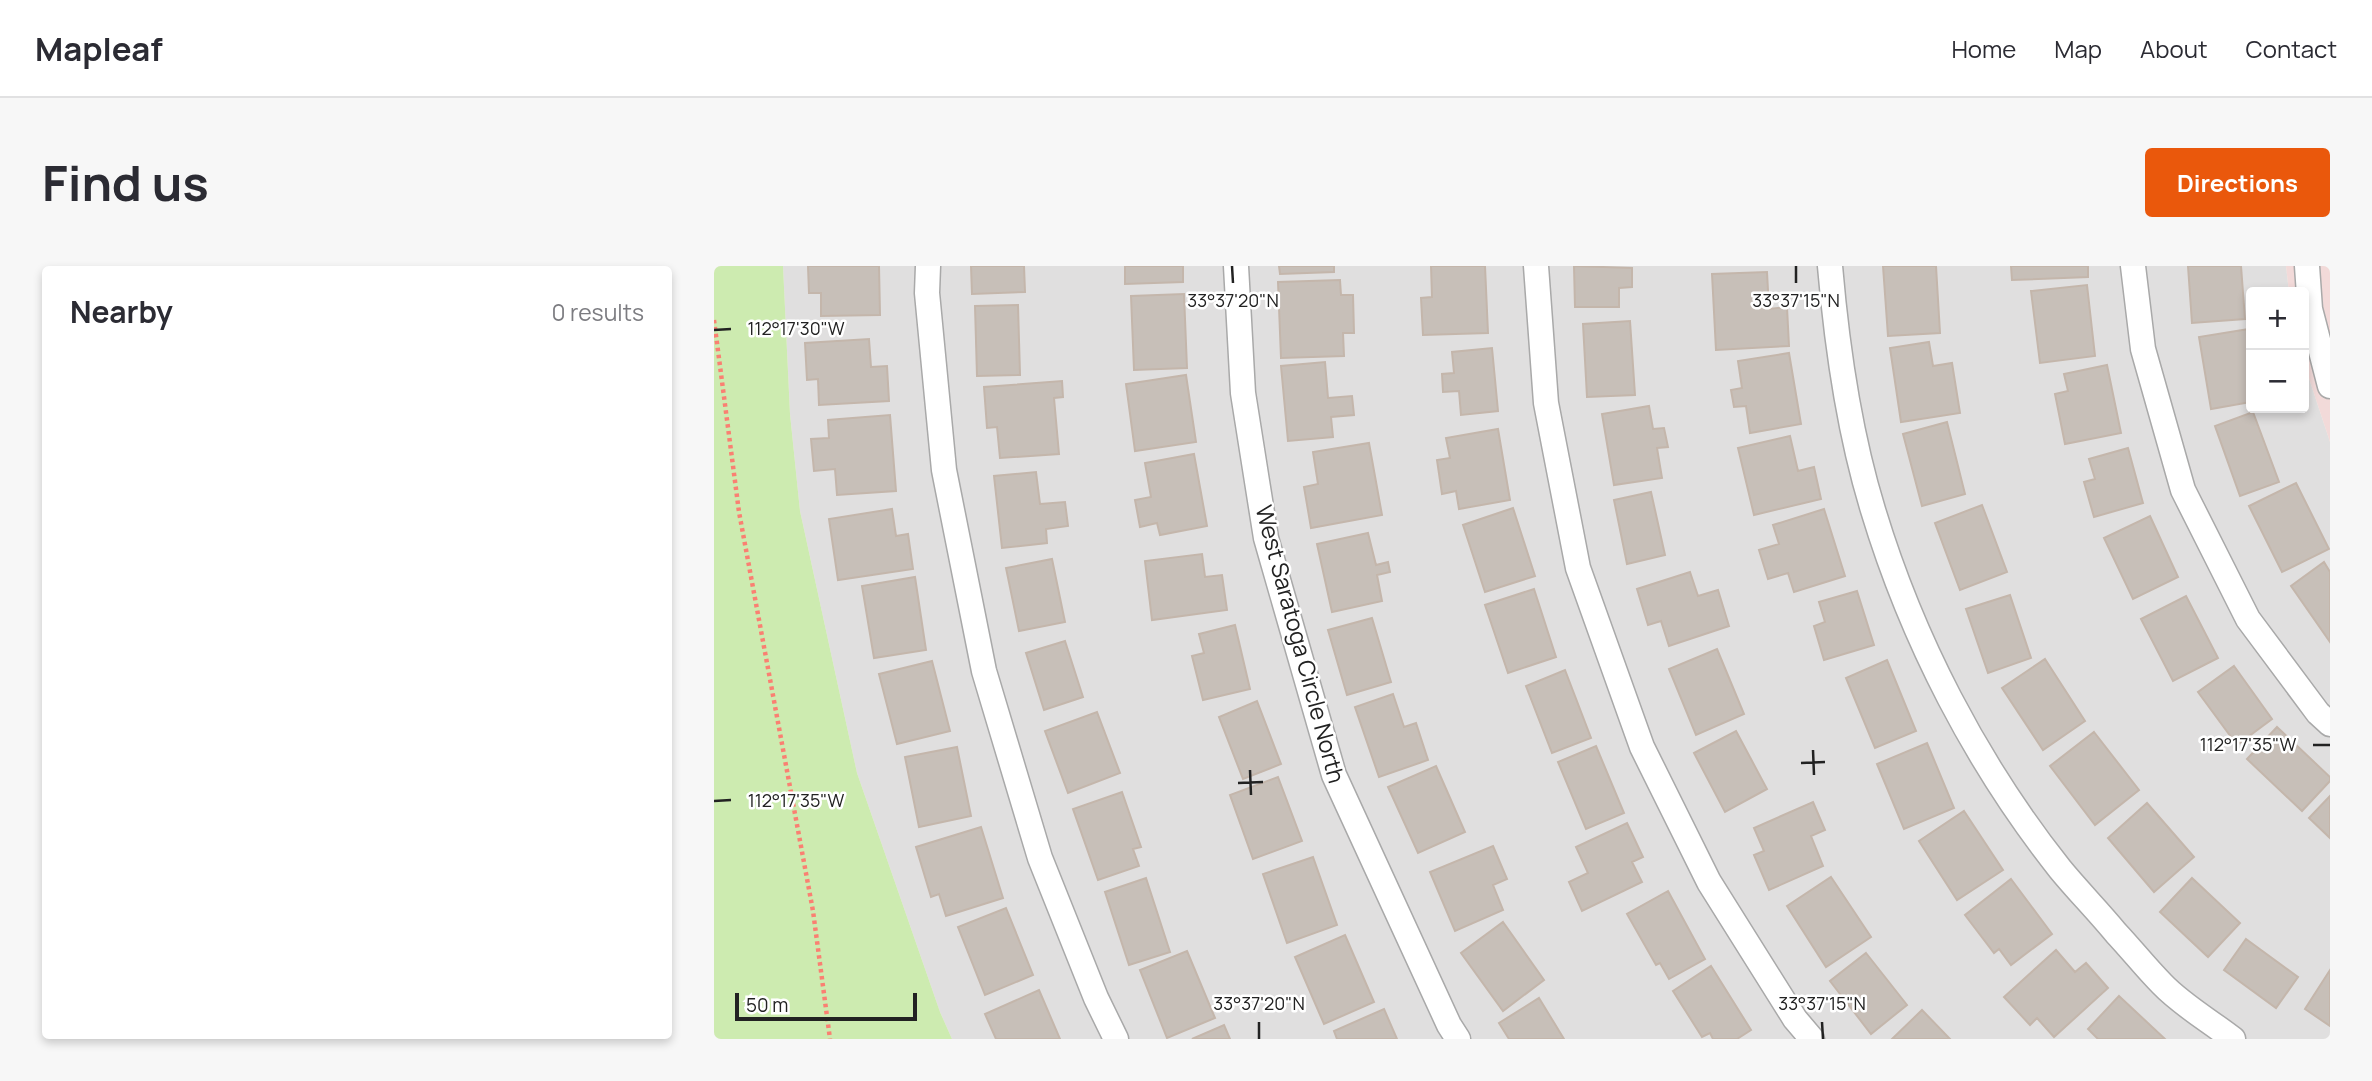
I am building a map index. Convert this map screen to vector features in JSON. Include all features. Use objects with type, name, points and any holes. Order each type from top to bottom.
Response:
[{"type":"street","points":[[928,266],[927,293],[944,470],[984,671],[1040,858],[1096,998],[1116,1039]]},
{"type":"street","name":"West Saratoga Circle North","points":[[1236,266],[1243,393],[1266,538],[1334,775],[1449,1025],[1458,1039]]},
{"type":"street","points":[[1536,266],[1546,403],[1578,568],[1642,747],[1709,882],[1795,1019],[1812,1039]]},
{"type":"street","points":[[1830,266],[1836,334],[1855,435],[1873,509],[1896,576],[1925,647],[1959,716],[2005,791],[2060,869],[2164,986],[2233,1039]]},
{"type":"street","points":[[2133,266],[2143,349],[2183,490],[2248,619],[2318,713],[2330,724]]},
{"type":"street","points":[[2307,266],[2310,309],[2330,386]]},
{"type":"path","points":[[714,320],[739,512],[813,911],[830,1039]]},
{"type":"shaded area","points":[[783,266],[2286,266],[2288,287],[2246,287],[2246,413],[2309,413],[2309,378],[2330,442],[2330,1039],[952,1039],[940,1012],[857,773],[800,511],[790,414]]},
{"type":"shaded area","points":[[2286,266],[2330,266],[2330,442],[2309,378],[2309,287],[2288,287]]},
{"type":"green space","points":[[714,266],[783,266],[790,414],[800,511],[857,773],[940,1012],[952,1039],[714,1039]]},
{"type":"building","points":[[808,266],[879,266],[880,315],[821,316],[821,293],[809,293]]},
{"type":"building","points":[[971,266],[1024,266],[1025,292],[972,294]]},
{"type":"building","points":[[1125,266],[1183,266],[1183,282],[1125,284]]},
{"type":"building","points":[[1279,266],[1334,266],[1334,272],[1280,274]]},
{"type":"building","points":[[1431,266],[1485,266],[1488,333],[1423,335],[1421,298],[1432,297]]},
{"type":"building","points":[[1574,266],[1632,268],[1632,287],[1619,288],[1619,307],[1575,307]]},
{"type":"building","points":[[1883,266],[1936,266],[1940,333],[1888,336]]},
{"type":"building","points":[[2011,266],[2088,266],[2088,277],[2012,280]]},
{"type":"building","points":[[2188,266],[2241,266],[2245,319],[2192,323]]},
{"type":"building","points":[[1767,272],[1769,309],[1787,307],[1789,346],[1716,350],[1712,274]]},
{"type":"building","points":[[1340,280],[1341,295],[1353,295],[1354,333],[1343,333],[1344,356],[1281,358],[1278,282]]},
{"type":"building","points":[[2087,285],[2095,356],[2040,363],[2031,291]]},
{"type":"building","points":[[1184,294],[1187,368],[1134,370],[1131,296]]},
{"type":"building","points":[[1018,305],[1020,375],[977,376],[975,306]]},
{"type":"building","points":[[1630,321],[1635,395],[1587,397],[1583,324]]},
{"type":"building","points":[[2246,329],[2246,403],[2211,409],[2199,337]]},
{"type":"building","points":[[869,339],[871,367],[887,366],[889,401],[819,405],[818,379],[807,380],[805,343]]},
{"type":"building","points":[[1929,342],[1933,366],[1952,363],[1960,413],[1901,422],[1890,348]]},
{"type":"building","points":[[1492,348],[1498,411],[1461,415],[1459,391],[1443,392],[1442,374],[1454,373],[1452,352]]},
{"type":"building","points":[[1789,353],[1801,424],[1750,433],[1746,406],[1734,407],[1731,390],[1742,388],[1738,361]]},
{"type":"building","points":[[1325,362],[1328,398],[1352,396],[1354,415],[1331,417],[1333,437],[1288,441],[1281,366]]},
{"type":"building","points":[[2107,365],[2121,433],[2065,444],[2055,394],[2068,391],[2064,374]]},
{"type":"building","points":[[1186,375],[1196,442],[1135,451],[1126,384]]},
{"type":"building","points":[[1062,381],[1063,397],[1054,398],[1059,454],[1000,458],[997,427],[987,428],[984,387]]},
{"type":"building","points":[[1649,406],[1653,429],[1664,428],[1668,447],[1657,448],[1662,478],[1614,485],[1602,414]]},
{"type":"building","points":[[2253,413],[2279,482],[2240,496],[2215,426]]},
{"type":"building","points":[[890,415],[896,491],[837,495],[835,469],[814,471],[811,439],[829,438],[828,420]]},
{"type":"building","points":[[1947,422],[1965,494],[1922,506],[1903,434]]},
{"type":"building","points":[[1498,429],[1510,500],[1459,509],[1456,491],[1442,494],[1437,460],[1450,458],[1446,438]]},
{"type":"building","points":[[1790,436],[1798,471],[1814,467],[1821,499],[1754,515],[1738,448]]},
{"type":"building","points":[[1369,443],[1382,515],[1311,528],[1304,487],[1318,484],[1313,452]]},
{"type":"building","points":[[2128,448],[2143,503],[2094,517],[2084,482],[2095,479],[2089,459]]},
{"type":"building","points":[[1194,454],[1207,526],[1160,535],[1157,523],[1140,527],[1135,500],[1151,497],[1145,463]]},
{"type":"building","points":[[1036,472],[1040,504],[1065,502],[1068,526],[1046,529],[1047,543],[1002,548],[994,476]]},
{"type":"building","points":[[2296,483],[2329,549],[2282,572],[2249,506]]},
{"type":"building","points":[[1651,492],[1665,555],[1627,564],[1614,500]]},
{"type":"building","points":[[1982,505],[2007,572],[1960,590],[1935,523]]},
{"type":"building","points":[[1513,508],[1535,576],[1485,592],[1463,525]]},
{"type":"building","points":[[892,509],[896,536],[908,534],[913,569],[838,580],[829,519]]},
{"type":"building","points":[[1824,509],[1845,576],[1794,592],[1788,573],[1768,579],[1759,550],[1779,544],[1773,525]]},
{"type":"building","points":[[2150,516],[2178,577],[2133,599],[2104,538]]},
{"type":"building","points":[[1368,533],[1376,565],[1388,562],[1390,572],[1377,575],[1382,601],[1332,612],[1317,544]]},
{"type":"building","points":[[1202,554],[1205,577],[1222,575],[1227,610],[1152,620],[1145,561]]},
{"type":"building","points":[[1052,559],[1065,622],[1019,631],[1006,568]]},
{"type":"building","points":[[2324,562],[2330,572],[2330,642],[2291,586]]},
{"type":"building","points":[[1690,572],[1698,596],[1718,590],[1729,626],[1669,646],[1661,621],[1648,625],[1637,589]]},
{"type":"building","points":[[915,577],[926,650],[874,658],[862,586]]},
{"type":"building","points":[[1534,589],[1556,657],[1508,673],[1485,605]]},
{"type":"building","points":[[1857,591],[1874,645],[1824,660],[1814,626],[1825,622],[1819,602]]},
{"type":"building","points":[[2010,595],[2031,658],[1988,673],[1966,609]]},
{"type":"building","points":[[2186,596],[2218,658],[2173,681],[2141,619]]},
{"type":"building","points":[[1372,618],[1391,682],[1347,695],[1328,630]]},
{"type":"building","points":[[1235,625],[1250,689],[1203,700],[1192,656],[1204,653],[1199,634]]},
{"type":"building","points":[[1065,641],[1083,697],[1044,710],[1026,653]]},
{"type":"building","points":[[1717,649],[1744,714],[1696,735],[1669,669]]},
{"type":"building","points":[[2045,659],[2085,721],[2043,750],[2002,688]]},
{"type":"building","points":[[1887,660],[1916,731],[1875,748],[1846,678]]},
{"type":"building","points":[[932,661],[950,731],[897,744],[879,674]]},
{"type":"building","points":[[2234,666],[2272,719],[2237,745],[2198,692]]},
{"type":"building","points":[[1565,670],[1591,738],[1552,753],[1526,686]]},
{"type":"building","points":[[1393,694],[1404,727],[1416,723],[1428,760],[1379,777],[1355,707]]},
{"type":"building","points":[[1257,701],[1281,764],[1243,779],[1219,717]]},
{"type":"building","points":[[1097,712],[1120,773],[1068,793],[1045,731]]},
{"type":"building","points":[[2277,727],[2330,777],[2330,781],[2302,811],[2247,759]]},
{"type":"building","points":[[1736,731],[1767,789],[1725,812],[1694,753]]},
{"type":"building","points":[[2094,732],[2139,790],[2095,825],[2050,766]]},
{"type":"building","points":[[1927,743],[1954,808],[1904,829],[1877,764]]},
{"type":"building","points":[[1596,746],[1624,813],[1586,829],[1558,762]]},
{"type":"building","points":[[957,747],[971,816],[919,827],[905,757]]},
{"type":"building","points":[[1436,766],[1465,832],[1418,853],[1388,787]]},
{"type":"building","points":[[1278,777],[1302,841],[1253,859],[1230,795]]},
{"type":"building","points":[[1122,792],[1141,847],[1133,849],[1139,866],[1098,880],[1073,809]]},
{"type":"building","points":[[2330,796],[2330,838],[2309,818]]},
{"type":"building","points":[[1813,802],[1825,830],[1811,836],[1823,866],[1769,890],[1754,855],[1764,851],[1754,828]]},
{"type":"building","points":[[2147,803],[2194,857],[2154,892],[2108,838]]},
{"type":"building","points":[[1964,811],[2003,870],[1957,900],[1919,841]]},
{"type":"building","points":[[1627,823],[1643,857],[1632,862],[1642,882],[1582,911],[1569,882],[1588,873],[1576,847]]},
{"type":"building","points":[[981,827],[1003,898],[946,916],[939,894],[931,897],[916,847]]},
{"type":"building","points":[[1493,846],[1507,879],[1493,885],[1503,910],[1455,931],[1430,872]]},
{"type":"building","points":[[1313,857],[1337,925],[1287,943],[1263,874]]},
{"type":"building","points":[[1831,877],[1871,937],[1826,967],[1787,906]]},
{"type":"building","points":[[1146,878],[1170,952],[1129,965],[1105,892]]},
{"type":"building","points":[[2192,878],[2240,923],[2208,957],[2160,912]]},
{"type":"building","points":[[2011,879],[2052,934],[2011,965],[1999,949],[1994,953],[1965,915]]},
{"type":"building","points":[[1668,891],[1705,959],[1669,979],[1660,963],[1656,965],[1627,914]]},
{"type":"building","points":[[1006,908],[1033,975],[985,995],[958,927]]},
{"type":"building","points":[[1503,922],[1544,980],[1503,1011],[1461,953]]},
{"type":"building","points":[[1345,935],[1374,1002],[1324,1024],[1295,957]]},
{"type":"building","points":[[2246,939],[2298,977],[2276,1008],[2224,970]]},
{"type":"building","points":[[2056,950],[2075,972],[2086,963],[2108,988],[2054,1037],[2037,1018],[2030,1025],[2004,997]]},
{"type":"building","points":[[1187,951],[1215,1018],[1167,1038],[1140,970]]},
{"type":"building","points":[[1866,953],[1907,1005],[1871,1034],[1830,981]]},
{"type":"building","points":[[1711,966],[1751,1030],[1737,1039],[1713,1039],[1710,1033],[1702,1037],[1673,991]]},
{"type":"building","points":[[2330,970],[2330,1026],[2305,1009]]},
{"type":"building","points":[[1039,990],[1060,1039],[996,1039],[985,1014]]},
{"type":"building","points":[[2119,996],[2165,1039],[2098,1039],[2088,1029]]},
{"type":"building","points":[[1539,998],[1564,1039],[1509,1039],[1499,1023]]},
{"type":"building","points":[[1384,1009],[1397,1039],[1337,1039],[1334,1031]]},
{"type":"building","points":[[1922,1010],[1950,1039],[1892,1039]]},
{"type":"building","points":[[1224,1025],[1230,1039],[1192,1039]]}]
